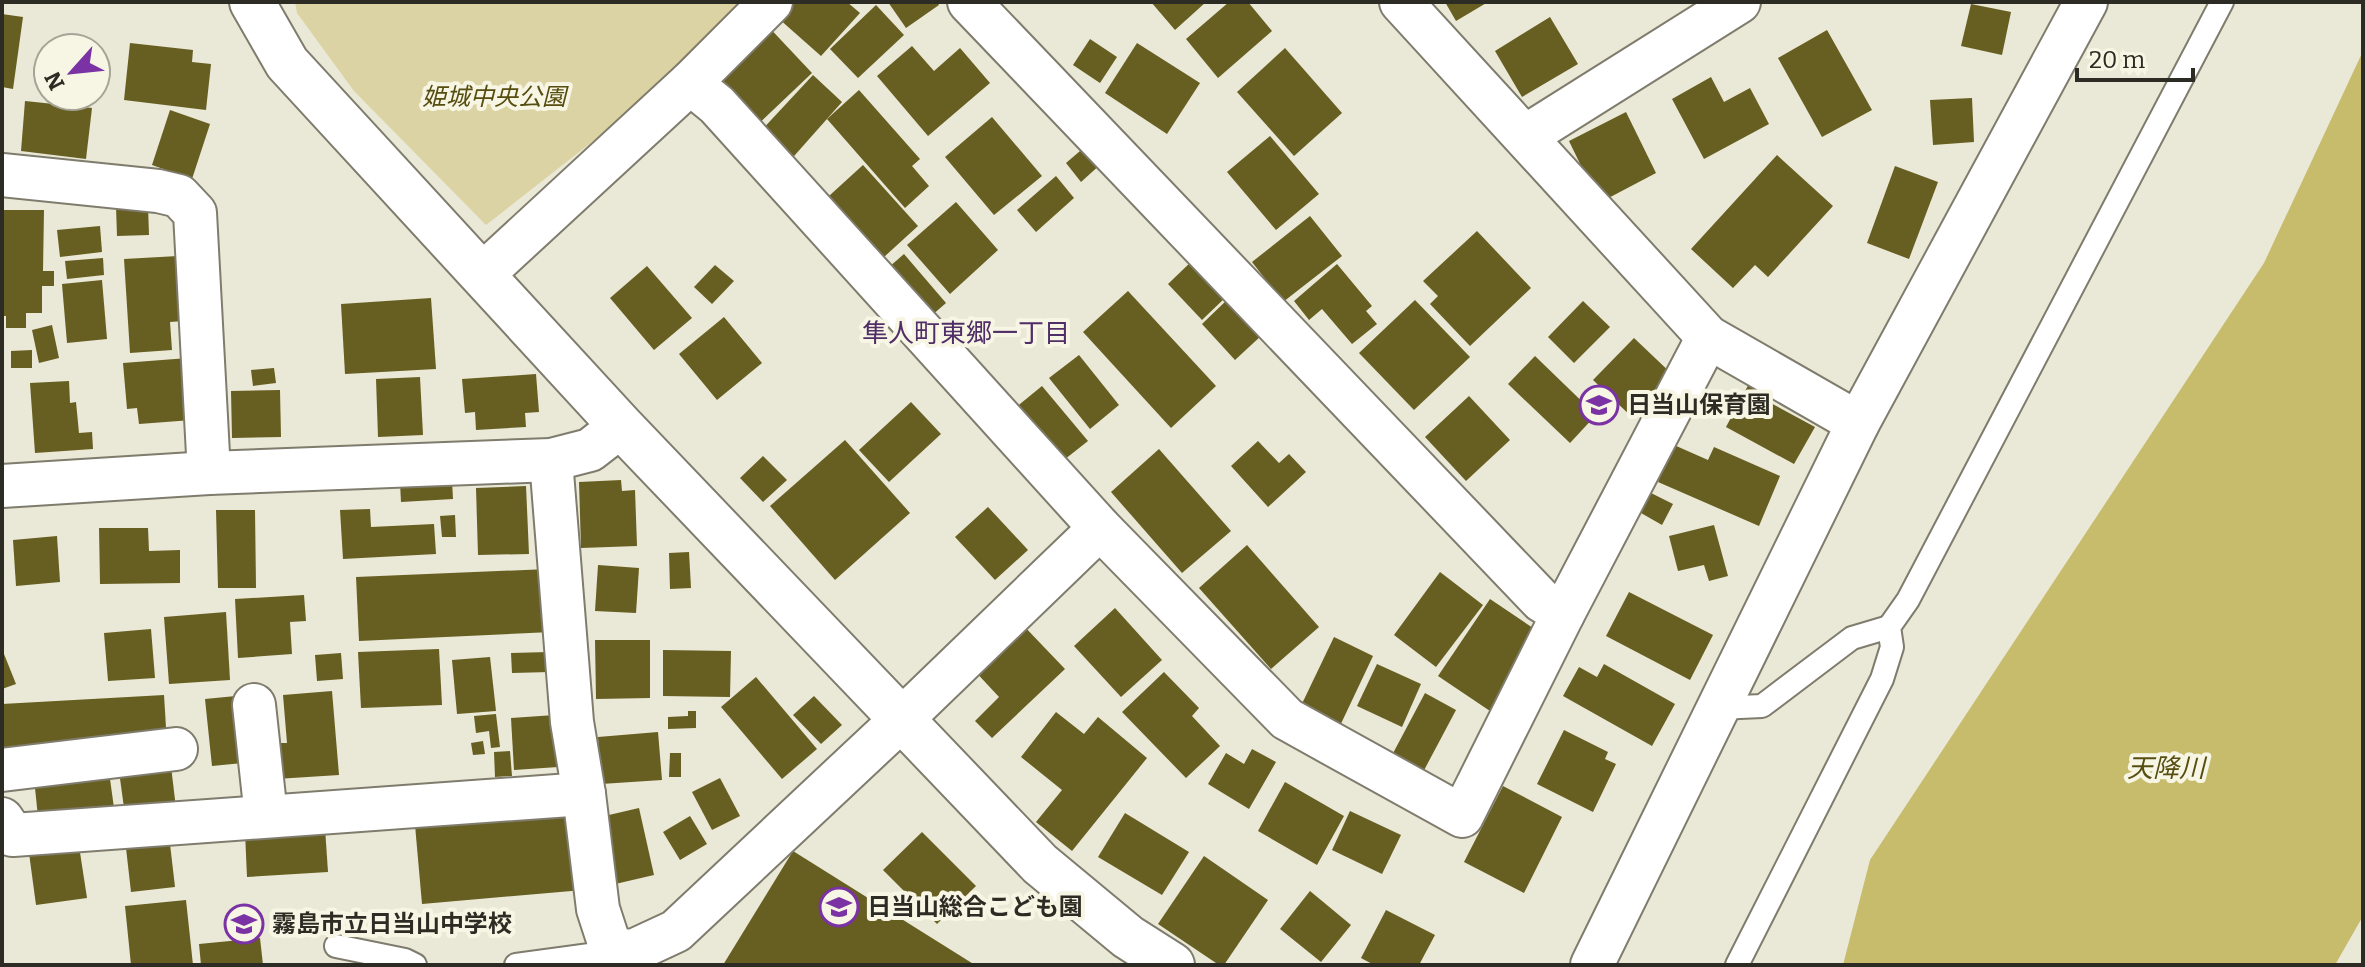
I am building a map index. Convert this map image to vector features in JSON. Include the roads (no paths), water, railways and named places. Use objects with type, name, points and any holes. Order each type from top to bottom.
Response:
[{"type":"street","points":[[252,2],[287,63],[621,426],[1040,864],[1128,937],[1172,965]]},
{"type":"street","points":[[483,274],[690,83],[771,2]]},
{"type":"street","points":[[969,2],[1542,601],[1563,614]]},
{"type":"street","points":[[1401,2],[1708,337],[1858,423]]},
{"type":"street","points":[[1526,136],[1739,2]]},
{"type":"street","points":[[1592,965],[1858,423],[2086,2]]},
{"type":"street","points":[[690,83],[717,105],[1100,528],[1287,719],[1462,816],[1563,614],[1708,337]]},
{"type":"street","points":[[2,175],[158,191],[179,196],[195,213],[209,473]]},
{"type":"street","points":[[2,486],[209,473],[551,460],[590,450],[621,426]]},
{"type":"street","points":[[551,460],[572,722],[598,909],[612,952],[635,950],[676,931],[1100,528]]},
{"type":"street","points":[[254,705],[266,816]]},
{"type":"street","points":[[2,770],[176,749]]},
{"type":"street","points":[[6,830],[584,794]]},
{"type":"lane","points":[[1718,708],[1762,706],[1852,638],[1889,627],[1908,600],[2222,2]]},
{"type":"lane","points":[[1737,965],[1882,679],[1892,647],[1889,627]]},
{"type":"lane","points":[[336,946],[405,960],[415,965]]},
{"type":"lane","points":[[516,965],[612,952]]},
{"type":"water","name":"天降川","points":[[2363,51],[2363,916],[2335,965],[1843,965],[1870,860],[2264,263]]},
{"type":"place","name":"日当山保育園","points":[[1599,405]]},
{"type":"place","name":"日当山総合こども園","points":[[839,907]]},
{"type":"place","name":"霧島市立日当山中学校","points":[[244,924]]},
{"type":"district","name":"隼人町東郷一丁目","points":[[966,333]]},
{"type":"park label","name":"姫城中央公園","points":[[494,97]]}]
